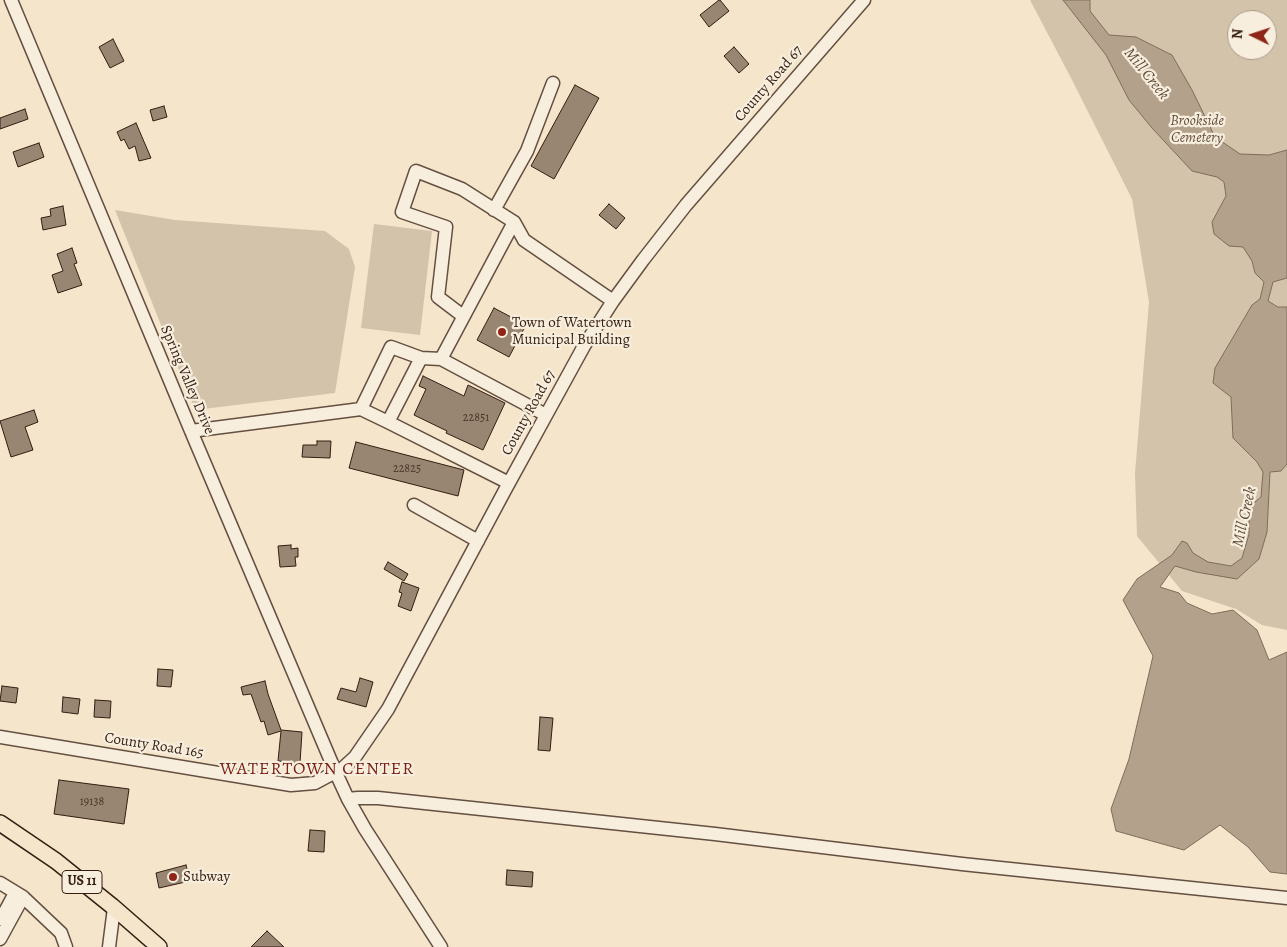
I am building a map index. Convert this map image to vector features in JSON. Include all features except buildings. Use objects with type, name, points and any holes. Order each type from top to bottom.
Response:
[{"type":"main road","name":"US 11","points":[[0,823],[56,861],[159,947]]},
{"type":"street","name":"Spring Valley Drive","points":[[11,0],[190,431],[336,773]]},
{"type":"street","name":"County Road 67","points":[[336,773],[355,757],[388,709],[584,346],[613,301],[642,260],[686,205],[864,0]]},
{"type":"street","points":[[494,210],[527,151],[553,83]]},
{"type":"street","points":[[463,316],[438,297],[446,227],[402,212],[416,171],[462,189],[514,222],[524,240],[613,301]]},
{"type":"street","points":[[441,359],[514,222]]},
{"type":"street","points":[[361,409],[390,347],[420,358],[441,359],[546,415]]},
{"type":"street","points":[[388,422],[420,358]]},
{"type":"street","points":[[190,431],[361,409],[509,483]]},
{"type":"street","points":[[414,505],[478,541]]},
{"type":"street","name":"County Road 165","points":[[0,737],[291,785],[315,783],[336,773]]},
{"type":"street","points":[[336,773],[365,829],[441,947]]},
{"type":"street","points":[[348,799],[398,800],[705,833],[962,864],[1287,898]]},
{"type":"street","points":[[0,883],[19,895],[61,933],[66,947]]},
{"type":"street","points":[[1,919],[19,895]]},
{"type":"street","points":[[0,939],[19,895]]},
{"type":"street","points":[[109,947],[114,908]]},
{"type":"green space","name":"Brookside Cemetery","points":[[1030,0],[1287,0],[1287,630],[1262,625],[1236,609],[1182,591],[1137,536],[1135,473],[1149,302],[1132,199]]},
{"type":"green space","points":[[115,210],[175,220],[325,231],[349,249],[355,267],[335,393],[195,410]]},
{"type":"green space","points":[[374,224],[432,231],[420,335],[361,328]]},
{"type":"water","name":"Mill Creek","points":[[1063,0],[1090,0],[1090,11],[1109,35],[1136,37],[1172,55],[1215,137],[1240,154],[1269,155],[1287,150],[1287,278],[1273,282],[1268,301],[1278,307],[1287,307],[1287,464],[1281,471],[1270,472],[1267,532],[1259,559],[1237,579],[1196,572],[1175,566],[1160,587],[1179,593],[1187,603],[1212,614],[1233,610],[1257,630],[1269,660],[1287,652],[1287,874],[1270,872],[1248,847],[1220,825],[1184,850],[1116,831],[1111,809],[1129,759],[1153,656],[1123,600],[1137,579],[1172,555],[1182,541],[1187,543],[1193,553],[1208,562],[1231,566],[1242,558],[1249,534],[1249,507],[1261,497],[1263,472],[1257,462],[1233,438],[1231,397],[1213,383],[1215,368],[1252,305],[1260,299],[1264,282],[1255,273],[1252,261],[1243,247],[1229,246],[1214,234],[1212,222],[1226,196],[1224,182],[1217,177],[1192,171],[1152,128],[1129,100],[1106,55]]},
{"type":"place","name":"Town of Watertown Municipal Building","points":[[502,332]]},
{"type":"place","name":"Subway","points":[[173,877]]},
{"type":"district","name":"WATERTOWN CENTER","points":[[317,770]]}]
